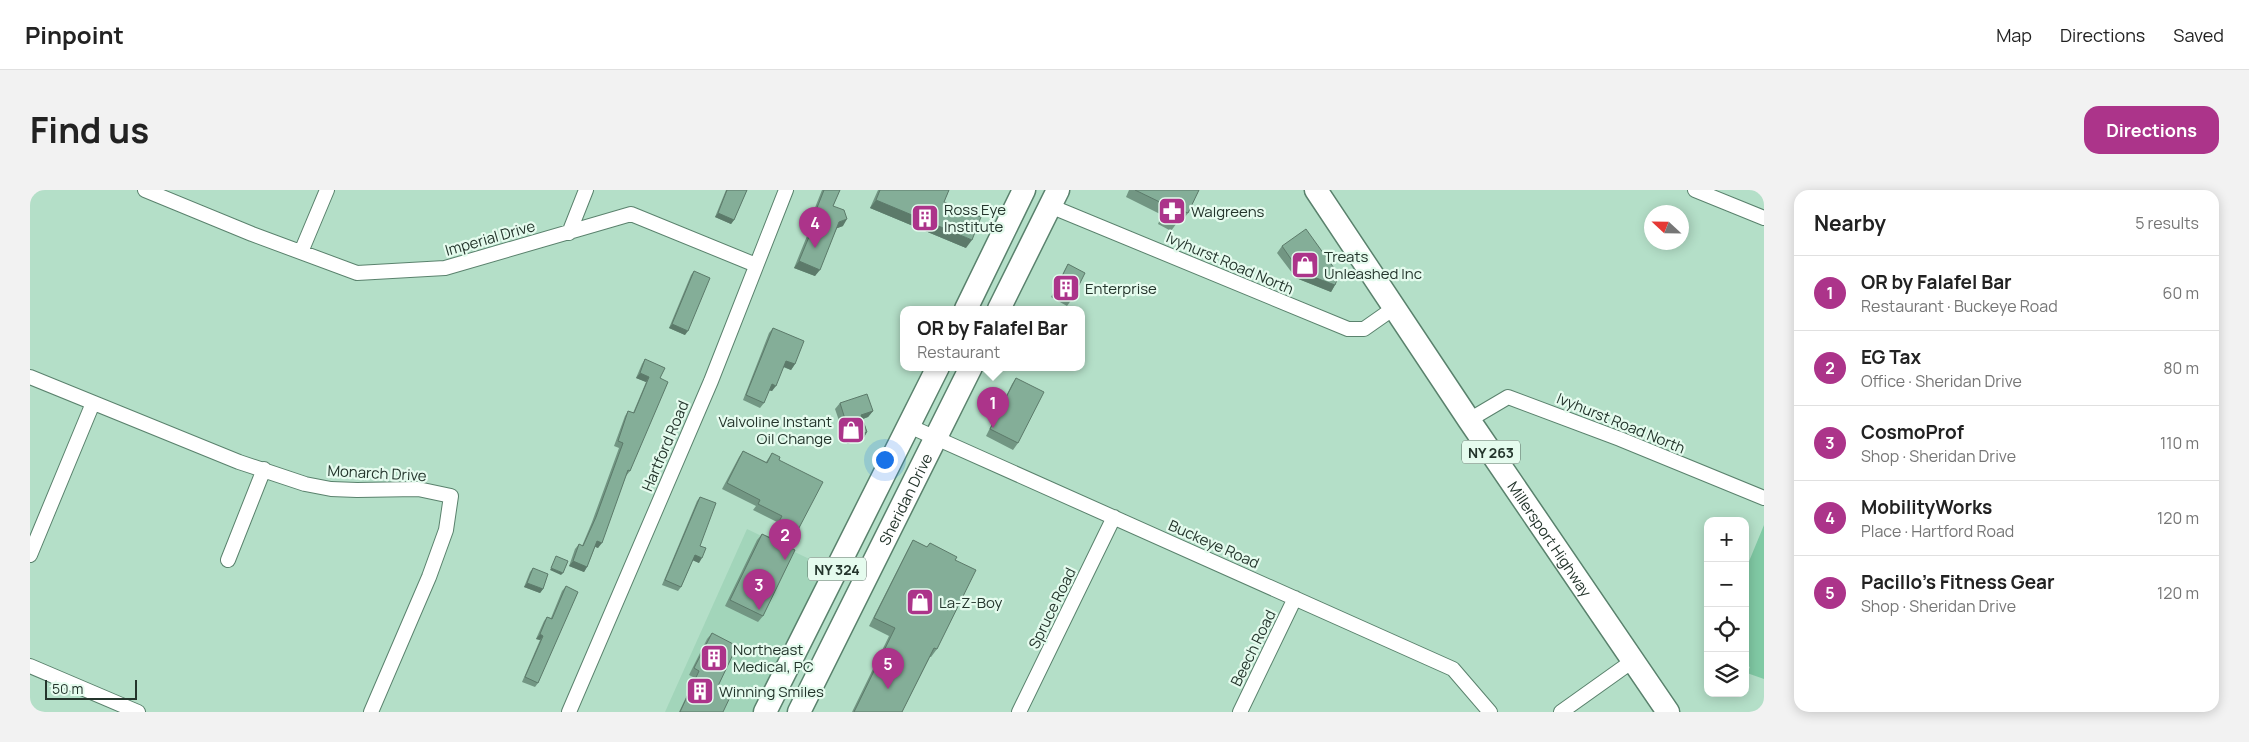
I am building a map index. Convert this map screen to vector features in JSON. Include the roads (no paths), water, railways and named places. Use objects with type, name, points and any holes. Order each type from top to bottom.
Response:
[{"type":"main road","points":[[967,306],[1024,190]]},
{"type":"main road","name":"Millersport Highway","points":[[1316,190],[1469,420],[1668,712]]},
{"type":"main road","points":[[1000,306],[1054,198]]},
{"type":"main road","name":"Sheridan Drive","points":[[765,712],[936,371]]},
{"type":"main road","name":"Sheridan Drive","points":[[799,712],[968,371]]},
{"type":"street","name":"Imperial Drive","points":[[145,190],[357,273],[445,268],[631,214],[756,265]]},
{"type":"street","points":[[301,252],[326,190]]},
{"type":"street","points":[[569,233],[586,190]]},
{"type":"street","name":"Hartford Road","points":[[569,712],[711,380],[786,190]]},
{"type":"street","points":[[1696,190],[1764,218]]},
{"type":"street","name":"Ivyhurst Road North","points":[[1054,198],[1348,329],[1364,329],[1394,308]]},
{"type":"street","name":"Monarch Drive","points":[[30,376],[189,442],[305,484],[331,488],[418,488],[451,496],[446,530],[429,577],[371,712]]},
{"type":"street","name":"Ivyhurst Road North","points":[[1469,420],[1508,397],[1620,439],[1764,498]]},
{"type":"street","points":[[30,555],[93,403]]},
{"type":"street","name":"Buckeye Road","points":[[909,426],[1453,669],[1490,712]]},
{"type":"street","points":[[228,560],[264,469]]},
{"type":"street","name":"Spruce Road","points":[[1019,712],[1114,517]]},
{"type":"street","name":"Beech Road","points":[[1240,712],[1295,598]]},
{"type":"street","points":[[1561,712],[1634,660]]},
{"type":"street","points":[[30,666],[138,712]]},
{"type":"place","name":"Walgreens","points":[[1172,211]]},
{"type":"place","name":"Ross Eye Institute","points":[[925,218]]},
{"type":"place","name":"MobilityWorks","points":[[815,248]]},
{"type":"place","name":"Treats Unleashed Inc","points":[[1305,265]]},
{"type":"place","name":"Enterprise","points":[[1066,288]]},
{"type":"place","name":"OR by Falafel Bar","points":[[993,428]]},
{"type":"place","name":"Valvoline Instant Oil Change","points":[[851,430]]},
{"type":"place","name":"EG Tax","points":[[785,560]]},
{"type":"place","name":"La-Z-Boy","points":[[920,602]]},
{"type":"place","name":"CosmoProf","points":[[759,610]]},
{"type":"place","name":"Northeast Medical, PC","points":[[714,658]]},
{"type":"place","name":"Pacillo's Fitness Gear","points":[[888,689]]},
{"type":"place","name":"Winning Smiles","points":[[700,691]]}]
